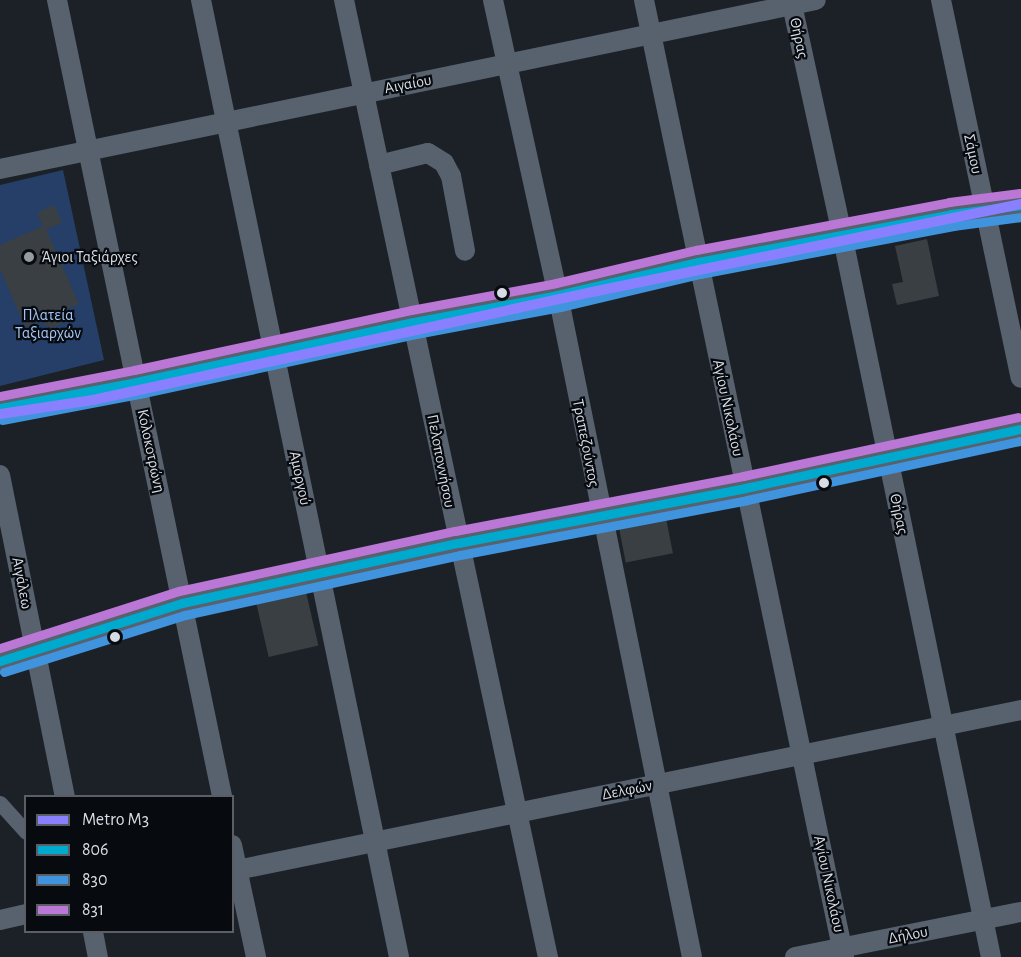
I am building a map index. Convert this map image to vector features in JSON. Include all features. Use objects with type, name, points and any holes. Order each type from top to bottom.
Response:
[{"type":"street","name":"Κολοκοτρώνη","points":[[57,0],[222,795]]},
{"type":"street","name":"Αμοργού","points":[[201,0],[399,957]]},
{"type":"street","name":"Πελοποννήσου","points":[[344,0],[548,957]]},
{"type":"street","name":"Τραπεζούντος","points":[[493,0],[558,295],[600,516],[692,957]]},
{"type":"street","name":"Αγίου Νικολάου","points":[[644,0],[843,952]]},
{"type":"street","name":"Αιγαίου","points":[[0,169],[506,65],[791,2],[816,0]]},
{"type":"street","name":"Σάμου","points":[[941,0],[1021,378]]},
{"type":"street","name":"Θήρας","points":[[791,2],[842,234],[991,957]]},
{"type":"street","points":[[379,165],[428,153],[435,155],[444,163],[451,176],[465,251]]},
{"type":"street","points":[[0,408],[136,382],[414,322],[558,295],[698,262],[842,234],[984,209],[1021,205]]},
{"type":"street","points":[[0,661],[182,603],[458,543],[745,488],[1021,429]]},
{"type":"street","name":"Αιγάλεω","points":[[0,475],[65,795]]},
{"type":"street","name":"Δελφών","points":[[235,871],[1021,710]]},
{"type":"street","points":[[0,803],[24,830]]},
{"type":"street","points":[[235,871],[256,957]]},
{"type":"street","name":"Δήλου","points":[[795,957],[843,952],[1021,912]]},
{"type":"street","points":[[0,920],[24,915]]},
{"type":"street","points":[[93,933],[98,957]]},
{"type":"green space","name":"Πλατεία Ταξιαρχών","points":[[63,170],[104,360],[0,386],[0,185]]},
{"type":"building","name":"Άγιοι Ταξιάρχες","points":[[54,205],[62,223],[46,229],[79,304],[64,310],[61,324],[51,328],[39,321],[25,327],[0,269],[0,245],[43,226],[37,213]]},
{"type":"building","points":[[927,239],[939,296],[897,305],[892,284],[903,282],[895,246]]},
{"type":"building","points":[[666,518],[673,553],[626,562],[619,527]]},
{"type":"building","points":[[306,592],[318,646],[269,657],[256,603]]},
{"type":"metro line","name":"Μ3","points":[[0,414],[93,400],[592,292],[1021,204]]},
{"type":"transit line","name":"831","points":[[0,396],[134,370],[411,310],[556,283],[696,250],[949,202],[1019,193]]},
{"type":"transit line","name":"806","points":[[0,408],[136,382],[414,322],[558,295],[698,262],[951,214],[1021,205]]},
{"type":"transit line","name":"830","points":[[2,420],[139,394],[416,334],[560,307],[700,274],[953,226],[1021,217]]},
{"type":"transit line","name":"831","points":[[0,648],[179,591],[455,531],[743,476],[1018,417]]},
{"type":"transit line","name":"806","points":[[0,661],[182,603],[458,543],[745,488],[1021,429]]},
{"type":"transit line","name":"830","points":[[4,672],[185,615],[460,555],[747,500],[1021,441]]},
{"type":"place","name":"Άγιοι Ταξιάρχες","points":[[29,257]]}]
